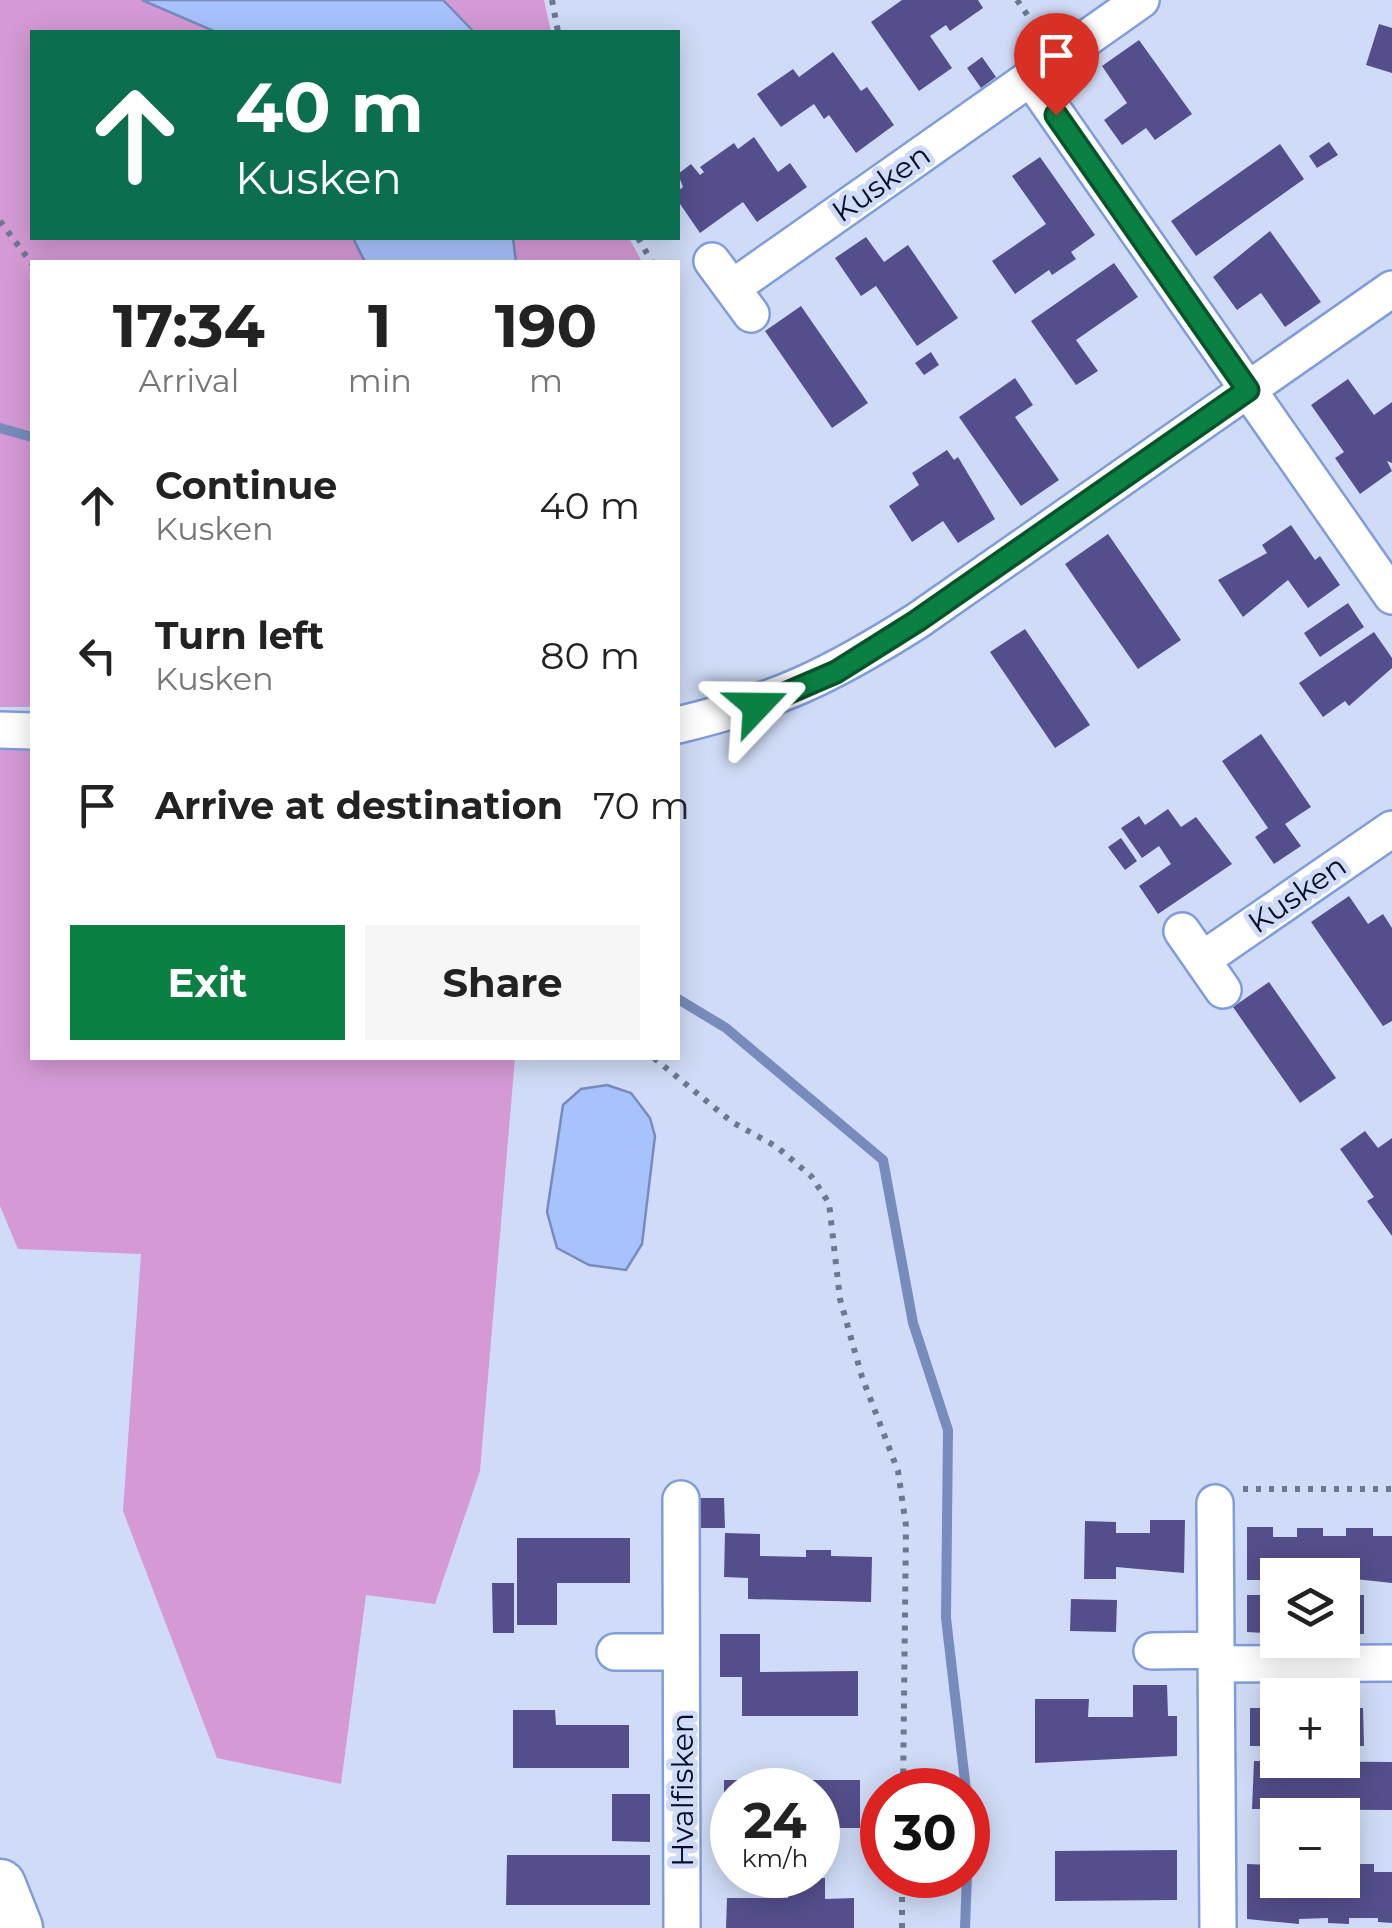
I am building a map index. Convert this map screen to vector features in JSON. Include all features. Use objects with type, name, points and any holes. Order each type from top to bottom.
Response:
[{"type":"street","name":"Kusken","points":[[732,288],[1141,0]]},
{"type":"street","points":[[1030,77],[1392,596]]},
{"type":"street","points":[[680,725],[757,706],[836,672],[917,621],[1392,290]]},
{"type":"street","points":[[0,730],[30,730]]},
{"type":"street","name":"Kusken","points":[[1223,990],[1192,946],[1392,828]]},
{"type":"street","name":"Hvalfisken","points":[[681,1499],[682,1928]]},
{"type":"street","points":[[1215,1503],[1218,1928]]},
{"type":"street","points":[[1152,1651],[1392,1663]]},
{"type":"street","points":[[615,1652],[681,1652]]},
{"type":"street","points":[[0,1885],[17,1928]]},
{"type":"path","points":[[552,0],[558,30]]},
{"type":"path","points":[[0,221],[30,261]]},
{"type":"path","points":[[656,1060],[732,1122],[777,1147],[811,1176],[828,1203],[840,1299],[862,1377],[898,1472],[906,1526],[903,1768]]},
{"type":"path","points":[[1215,1503],[1215,1489],[1392,1489]]},
{"type":"path","points":[[902,1898],[902,1928]]},
{"type":"shaded area","points":[[0,0],[544,0],[551,30],[30,30],[30,240],[630,240],[641,260],[30,260],[30,707],[0,707]]},
{"type":"shaded area","points":[[0,745],[30,746],[30,1060],[515,1060],[480,1471],[435,1604],[366,1595],[341,1784],[217,1758],[123,1511],[141,1254],[18,1249],[0,1206]]},
{"type":"water","points":[[142,0],[443,0],[472,30],[211,30]]},
{"type":"water","points":[[354,240],[513,240],[516,260],[364,260]]},
{"type":"water","points":[[607,1085],[631,1093],[650,1118],[655,1136],[642,1244],[626,1270],[589,1265],[557,1248],[547,1212],[563,1105],[581,1089]]},
{"type":"building","points":[[902,0],[978,0],[983,8],[950,31],[946,25],[930,36],[952,68],[919,91],[871,22]]},
{"type":"building","points":[[1379,24],[1392,28],[1392,73],[1366,65]]},
{"type":"building","points":[[1139,40],[1192,114],[1155,140],[1146,128],[1122,145],[1104,120],[1127,103],[1102,66]]},
{"type":"building","points":[[833,52],[861,91],[867,87],[894,125],[856,153],[829,115],[824,119],[814,104],[781,127],[757,94],[793,69],[799,77]]},
{"type":"building","points":[[982,57],[996,77],[981,88],[967,68]]},
{"type":"building","points":[[754,137],[778,172],[790,163],[807,187],[757,222],[743,202],[700,233],[680,204],[680,172],[691,164],[700,175],[704,172],[700,167],[734,143],[738,149]]},
{"type":"building","points":[[1329,142],[1338,155],[1317,168],[1309,156]]},
{"type":"building","points":[[1280,144],[1304,179],[1196,256],[1171,221]]},
{"type":"building","points":[[1040,157],[1095,235],[1071,252],[1076,259],[1052,275],[1049,270],[1015,294],[992,261],[1046,224],[1012,176]]},
{"type":"building","points":[[1270,231],[1321,302],[1285,327],[1261,293],[1237,310],[1213,277]]},
{"type":"building","points":[[866,237],[884,262],[908,245],[958,318],[917,346],[876,286],[861,296],[835,258]]},
{"type":"building","points":[[1114,263],[1138,297],[1076,340],[1098,371],[1076,385],[1031,321]]},
{"type":"building","points":[[801,306],[868,403],[832,428],[765,331]]},
{"type":"building","points":[[931,352],[939,365],[924,375],[915,363]]},
{"type":"building","points":[[1015,378],[1033,405],[1015,417],[1059,480],[1021,506],[959,417]]},
{"type":"building","points":[[1348,379],[1374,415],[1392,402],[1392,463],[1387,461],[1392,471],[1360,494],[1335,458],[1344,452],[1311,405]]},
{"type":"building","points":[[947,450],[954,460],[958,457],[995,519],[958,543],[943,521],[912,542],[889,506],[919,485],[912,473]]},
{"type":"building","points":[[1291,525],[1315,560],[1320,556],[1340,585],[1308,608],[1288,580],[1243,617],[1218,580],[1267,553],[1262,545]]},
{"type":"building","points":[[1108,534],[1181,640],[1138,669],[1065,564]]},
{"type":"building","points":[[1348,603],[1364,627],[1320,657],[1304,633]]},
{"type":"building","points":[[1025,629],[1090,725],[1055,748],[990,652]]},
{"type":"building","points":[[1374,632],[1392,658],[1392,668],[1349,706],[1345,701],[1323,717],[1299,683]]},
{"type":"building","points":[[1261,734],[1311,807],[1285,824],[1301,846],[1274,864],[1255,837],[1268,828],[1222,761]]},
{"type":"building","points":[[1168,809],[1181,827],[1196,817],[1232,864],[1158,914],[1139,886],[1171,864],[1159,846],[1142,858],[1121,828],[1139,816],[1145,825]]},
{"type":"building","points":[[1121,838],[1137,861],[1125,870],[1108,847]]},
{"type":"building","points":[[1349,896],[1368,924],[1383,914],[1392,928],[1392,1021],[1383,1026],[1311,922]]},
{"type":"building","points":[[1269,982],[1336,1078],[1300,1103],[1233,1007]]},
{"type":"building","points":[[1365,1131],[1378,1148],[1392,1138],[1392,1236],[1367,1201],[1374,1197],[1340,1149]]},
{"type":"building","points":[[700,1498],[724,1498],[725,1528],[700,1528]]},
{"type":"building","points":[[1150,1520],[1185,1520],[1184,1573],[1116,1567],[1116,1579],[1084,1579],[1085,1521],[1116,1522],[1116,1533],[1150,1533]]},
{"type":"building","points":[[1247,1527],[1273,1527],[1273,1537],[1297,1537],[1297,1528],[1323,1528],[1323,1536],[1346,1536],[1346,1528],[1373,1528],[1373,1536],[1392,1536],[1392,1583],[1360,1580],[1360,1558],[1260,1558],[1260,1580],[1247,1580]]},
{"type":"building","points":[[725,1533],[760,1534],[760,1556],[806,1557],[806,1550],[831,1550],[831,1556],[872,1557],[871,1602],[748,1599],[748,1578],[724,1577]]},
{"type":"building","points":[[517,1538],[630,1538],[630,1583],[557,1583],[557,1625],[517,1625]]},
{"type":"building","points":[[492,1583],[514,1583],[514,1633],[493,1633]]},
{"type":"building","points":[[1247,1595],[1260,1595],[1260,1633],[1247,1632]]},
{"type":"building","points":[[1360,1595],[1364,1595],[1364,1634],[1360,1634]]},
{"type":"building","points":[[1071,1599],[1117,1600],[1116,1632],[1070,1631]]},
{"type":"building","points":[[720,1634],[760,1634],[760,1672],[858,1671],[858,1716],[742,1716],[742,1677],[720,1677]]},
{"type":"building","points":[[1133,1685],[1167,1685],[1168,1716],[1177,1716],[1177,1756],[1035,1763],[1035,1699],[1089,1699],[1088,1717],[1133,1717]]},
{"type":"building","points":[[1250,1708],[1260,1708],[1260,1746],[1250,1746]]},
{"type":"building","points":[[1360,1708],[1363,1708],[1364,1746],[1360,1746]]},
{"type":"building","points":[[513,1710],[555,1710],[556,1725],[629,1725],[629,1768],[513,1768]]},
{"type":"building","points":[[1254,1761],[1260,1761],[1260,1778],[1360,1778],[1360,1762],[1392,1762],[1392,1810],[1360,1810],[1360,1798],[1260,1798],[1260,1809],[1252,1809]]},
{"type":"building","points":[[840,1780],[860,1780],[860,1828],[840,1828]]},
{"type":"building","points":[[612,1794],[650,1794],[650,1842],[612,1841]]},
{"type":"building","points":[[1177,1850],[1177,1900],[1055,1901],[1055,1851]]},
{"type":"building","points":[[507,1855],[650,1855],[650,1905],[506,1905]]},
{"type":"building","points":[[1247,1864],[1260,1864],[1260,1898],[1360,1898],[1360,1864],[1374,1864],[1374,1872],[1392,1872],[1392,1923],[1378,1922],[1378,1918],[1349,1918],[1349,1924],[1328,1923],[1328,1918],[1299,1919],[1299,1924],[1247,1919]]},
{"type":"building","points":[[727,1898],[854,1898],[854,1928],[726,1928]]},
{"type":"waterway","points":[[0,428],[30,436]]},
{"type":"waterway","points":[[680,1000],[726,1028],[883,1160],[913,1323],[948,1430],[946,1618],[963,1768]]},
{"type":"waterway","points":[[965,1928],[966,1898]]},
{"type":"route","points":[[757,706],[836,672],[917,621],[1248,390],[1056,115]]}]
